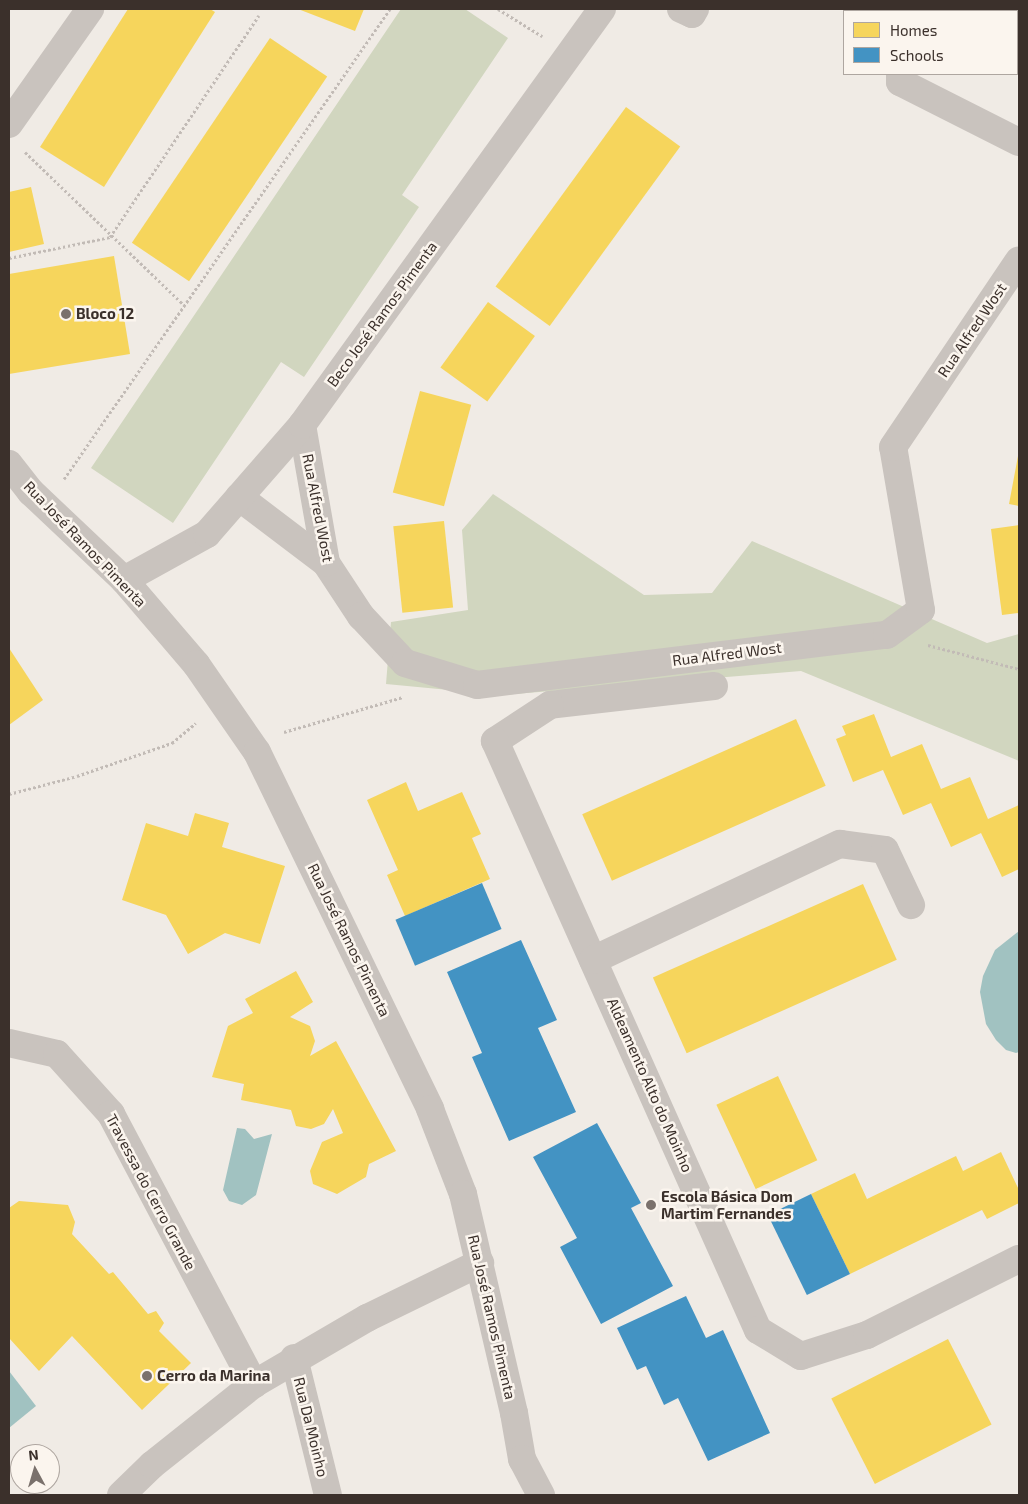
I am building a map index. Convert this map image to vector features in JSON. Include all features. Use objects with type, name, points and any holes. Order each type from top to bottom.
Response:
[{"type":"street","points":[[9,124],[90,9]]},
{"type":"street","name":"Beco José Ramos Pimenta","points":[[124,580],[207,534],[302,425],[602,9]]},
{"type":"street","points":[[681,9],[692,14],[695,9]]},
{"type":"street","points":[[900,75],[900,82],[1019,142]]},
{"type":"street","name":"Rua Alfred Wost","points":[[302,425],[326,563],[361,616],[405,663],[476,685],[887,635],[921,610],[893,447],[1019,260]]},
{"type":"street","name":"Rua José Ramos Pimenta","points":[[9,464],[46,506],[124,580],[196,664],[250,742],[430,1109],[463,1194],[480,1263],[522,1459],[541,1495]]},
{"type":"street","points":[[239,497],[326,563]]},
{"type":"street","name":"Aldeamento Alto do Moinho","points":[[714,686],[550,705],[495,741],[758,1330],[801,1356],[867,1335],[1019,1258]]},
{"type":"street","points":[[593,960],[840,844],[886,850],[911,905]]},
{"type":"street","name":"Travessa do Cerro Grande","points":[[9,1043],[57,1054],[112,1114],[254,1384]]},
{"type":"street","points":[[120,1495],[152,1465],[254,1384],[294,1358],[367,1318],[480,1263]]},
{"type":"street","name":"Rua Da Moinho","points":[[294,1358],[328,1495]]},
{"type":"path","points":[[46,506],[390,9]]},
{"type":"path","points":[[498,9],[570,54]]},
{"type":"path","points":[[9,258],[110,237],[259,15]]},
{"type":"path","points":[[22,149],[110,237],[184,305]]},
{"type":"path","points":[[887,635],[1019,669]]},
{"type":"path","points":[[250,742],[395,700]]},
{"type":"path","points":[[9,794],[77,776],[172,744],[222,702]]},
{"type":"green space","points":[[401,9],[465,9],[508,38],[402,195],[419,207],[304,377],[281,362],[173,523],[91,468]]},
{"type":"green space","points":[[493,494],[644,595],[712,593],[752,541],[987,643],[1019,634],[1019,761],[801,671],[502,695],[386,684],[391,622],[468,610],[462,530]]},
{"type":"water","points":[[1019,931],[1019,1052],[1016,1053],[1006,1050],[996,1040],[986,1024],[980,992],[983,976],[995,950]]},
{"type":"water","points":[[237,1128],[245,1129],[254,1139],[272,1134],[256,1195],[242,1205],[229,1201],[223,1190]]},
{"type":"water","points":[[9,1371],[36,1406],[9,1428]]},
{"type":"building: Homes","points":[[128,9],[210,9],[215,12],[104,187],[40,147]]},
{"type":"building: Homes","points":[[298,9],[364,9],[355,31]]},
{"type":"building: Homes","points":[[270,38],[327,77],[189,281],[132,243]]},
{"type":"building: Homes","points":[[626,107],[680,146],[550,326],[496,287]]},
{"type":"building: Homes","points":[[31,187],[44,244],[9,252],[9,192]]},
{"type":"building: Homes","name":"Bloco 12","points":[[114,256],[130,354],[9,374],[9,274]]},
{"type":"building: Homes","points":[[488,302],[535,336],[487,402],[440,368]]},
{"type":"building: Homes","points":[[420,391],[471,405],[444,506],[393,492]]},
{"type":"building: Homes","points":[[1019,456],[1019,506],[1009,504]]},
{"type":"building: Homes","points":[[444,521],[453,608],[402,613],[393,526]]},
{"type":"building: Homes","points":[[1019,525],[1019,613],[1002,615],[991,529]]},
{"type":"building: Homes","points":[[9,648],[43,700],[9,725]]},
{"type":"building: Homes","points":[[874,714],[891,757],[922,744],[941,789],[970,777],[988,819],[1019,805],[1019,869],[1002,877],[981,833],[951,847],[931,803],[903,815],[883,770],[853,782],[836,739],[846,735],[842,726]]},
{"type":"building: Homes","points":[[796,719],[826,786],[612,881],[582,814]]},
{"type":"building: Homes","points":[[406,782],[418,811],[462,792],[481,834],[472,838],[490,879],[405,916],[387,875],[398,870],[367,800]]},
{"type":"building: Homes","points":[[195,813],[229,823],[222,847],[285,866],[260,944],[225,933],[188,954],[166,915],[122,900],[146,823],[188,836]]},
{"type":"building: Homes","points":[[863,884],[897,960],[687,1053],[653,978]]},
{"type":"building: Homes","points":[[296,971],[313,1002],[290,1017],[310,1026],[315,1041],[310,1056],[336,1041],[396,1151],[369,1164],[366,1177],[337,1194],[313,1184],[310,1171],[322,1142],[343,1133],[333,1109],[324,1124],[311,1129],[296,1126],[291,1110],[241,1100],[244,1084],[212,1077],[228,1026],[253,1013],[245,999]]},
{"type":"building: Homes","points":[[778,1076],[817,1160],[756,1189],[716,1105]]},
{"type":"building: Homes","points":[[1001,1152],[1019,1190],[1019,1203],[987,1219],[982,1210],[850,1274],[811,1194],[855,1173],[867,1199],[956,1156],[963,1171]]},
{"type":"building: Homes","points":[[19,1201],[68,1205],[75,1222],[72,1234],[109,1274],[113,1272],[148,1314],[156,1311],[164,1323],[159,1331],[191,1363],[142,1410],[72,1336],[39,1371],[9,1338],[9,1208]]},
{"type":"building: Homes","points":[[948,1339],[992,1425],[875,1484],[831,1398]]},
{"type":"building: Schools","points":[[482,883],[502,929],[415,966],[395,920]]},
{"type":"building: Schools","points":[[521,940],[557,1020],[538,1028],[576,1112],[509,1141],[472,1057],[482,1053],[447,972]]},
{"type":"building: Schools","points":[[597,1123],[641,1203],[631,1208],[673,1286],[601,1324],[560,1247],[577,1238],[533,1157]]},
{"type":"building: Schools","points":[[811,1194],[850,1274],[807,1295],[768,1215]]},
{"type":"building: Schools","points":[[686,1296],[706,1338],[723,1330],[770,1433],[708,1461],[678,1398],[664,1405],[646,1366],[637,1370],[617,1328]]},
{"type":"place","name":"Bloco 12","points":[[66,314]]},
{"type":"place","name":"Escola Básica Dom Martim Fernandes","points":[[651,1205]]},
{"type":"place","name":"Cerro da Marina","points":[[147,1376]]}]
